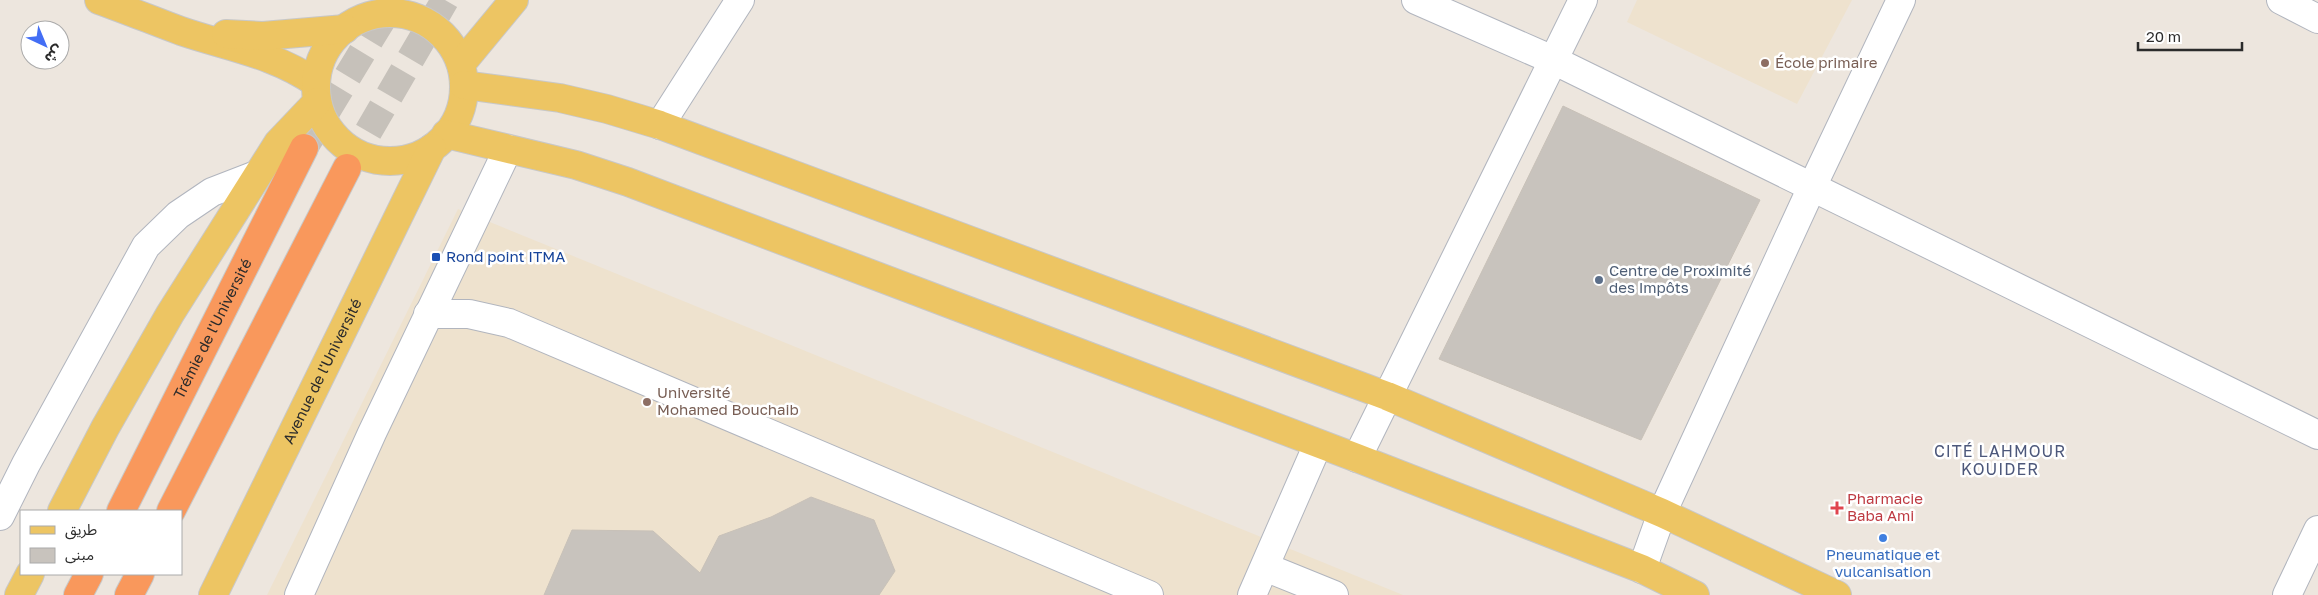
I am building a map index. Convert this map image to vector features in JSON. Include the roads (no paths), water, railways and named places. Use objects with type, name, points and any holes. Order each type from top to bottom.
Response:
[{"type":"highway","name":"Trémie de l'Université","points":[[122,510],[304,148]]},
{"type":"highway","points":[[173,510],[347,168]]},
{"type":"highway","points":[[78,595],[88,575]]},
{"type":"highway","points":[[129,595],[139,575]]},
{"type":"main road","points":[[99,0],[147,8],[182,31],[275,59],[300,72],[316,92],[324,121],[336,138],[353,151],[372,158],[392,160],[413,157],[439,141],[456,119],[462,102],[462,74],[452,45],[438,30],[420,19],[400,14],[357,16],[263,36],[182,31]]},
{"type":"main road","points":[[462,74],[514,0]]},
{"type":"main road","points":[[63,510],[105,428],[170,314],[256,175],[316,92],[324,52],[357,16]]},
{"type":"main road","points":[[462,74],[607,109],[660,126],[1387,396],[1662,513],[1837,595]]},
{"type":"main road","points":[[439,141],[508,149],[576,165],[628,182],[1357,458],[1642,569],[1695,595]]},
{"type":"main road","name":"Avenue de l'Université","points":[[213,595],[439,141]]},
{"type":"main road","points":[[20,595],[30,575]]},
{"type":"street","points":[[660,126],[740,0]]},
{"type":"street","points":[[1416,0],[1553,60],[2318,435]]},
{"type":"street","points":[[1357,458],[1583,0]]},
{"type":"street","points":[[1642,569],[1662,513],[1812,187],[1901,0]]},
{"type":"street","points":[[2281,0],[2318,19]]},
{"type":"street","points":[[299,595],[428,314],[508,149]]},
{"type":"street","points":[[0,516],[146,246],[178,215],[212,192],[256,175]]},
{"type":"street","points":[[428,314],[469,314],[510,323],[1149,595]]},
{"type":"street","points":[[1252,595],[1318,444]]},
{"type":"street","points":[[2287,595],[2318,530]]},
{"type":"street","points":[[1265,567],[1307,590],[1334,595]]},
{"type":"tunnel","points":[[304,148],[394,0]]},
{"type":"tunnel","points":[[347,168],[445,0]]},
{"type":"place","name":"École primaire","points":[[1765,63]]},
{"type":"place","name":"Rond point ITMA","points":[[436,257]]},
{"type":"place","name":"Centre de Proximité des Impôts","points":[[1599,280]]},
{"type":"place","name":"Université Mohamed Bouchaib","points":[[647,402]]},
{"type":"place","name":"Pharmacie Baba Ami","points":[[1837,508]]},
{"type":"place","name":"Pneumatique et vulcanisation","points":[[1883,538]]},
{"type":"district","name":"CITÉ LAHMOUR KOUIDER","points":[[2000,460]]}]
